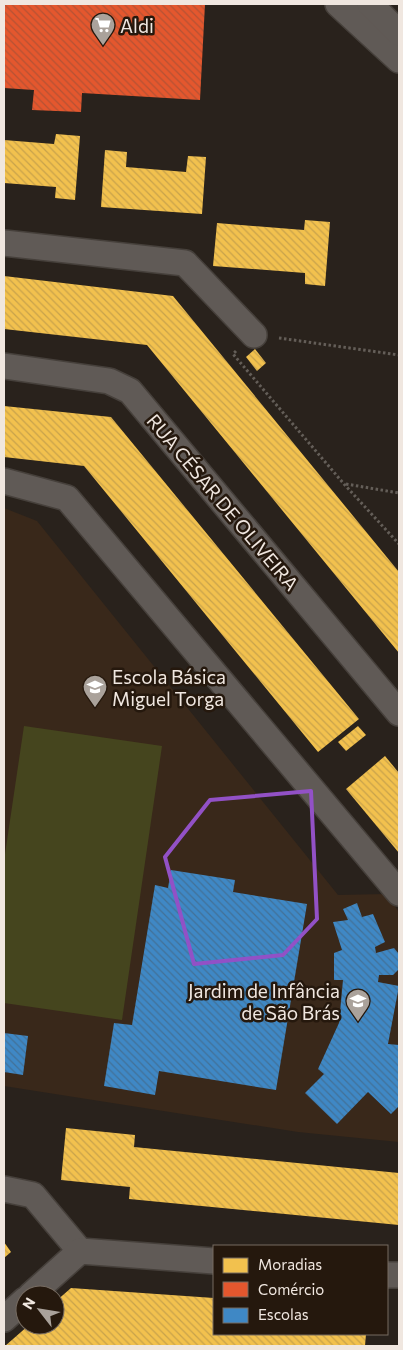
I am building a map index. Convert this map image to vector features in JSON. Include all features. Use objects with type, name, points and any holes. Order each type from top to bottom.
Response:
[{"type":"street","points":[[338,4],[399,60]]},
{"type":"street","points":[[370,4],[399,33]]},
{"type":"street","points":[[4,243],[185,263],[254,335]]},
{"type":"street","name":"RUA CÉSAR DE OLIVEIRA","points":[[4,366],[109,381],[130,391],[399,713]]},
{"type":"street","points":[[4,481],[67,498],[392,884]]},
{"type":"street","points":[[4,1190],[33,1195],[80,1251],[213,1261]]},
{"type":"street","points":[[42,1285],[80,1251]]},
{"type":"street","points":[[4,1319],[15,1309]]},
{"type":"path","points":[[399,355],[254,335],[233,354],[344,484],[399,544]]},
{"type":"path","points":[[344,484],[399,493]]},
{"type":"highlighted area","points":[[311,791],[317,919],[283,955],[194,964],[165,857],[210,800]]},
{"type":"shaded area","name":"Escola Básica Miguel Torga","points":[[4,508],[37,521],[338,895],[386,894],[399,912],[399,1142],[298,1132],[4,1086]]},
{"type":"shaded area","points":[[24,726],[162,746],[122,1020],[4,1003],[4,861]]},
{"type":"building: Moradias","points":[[56,134],[80,136],[75,200],[55,198],[56,187],[4,183],[4,140],[54,144]]},
{"type":"building: Moradias","points":[[105,150],[127,152],[126,167],[186,172],[188,156],[206,157],[202,214],[101,207]]},
{"type":"building: Moradias","points":[[305,220],[330,222],[325,286],[305,284],[305,273],[213,266],[217,223],[304,230]]},
{"type":"building: Moradias","points":[[4,276],[173,296],[399,572],[399,653],[147,345],[4,329]]},
{"type":"building: Moradias","points":[[255,349],[266,363],[257,371],[246,357]]},
{"type":"building: Moradias","points":[[4,406],[111,417],[359,719],[318,752],[84,466],[4,457]]},
{"type":"building: Moradias","points":[[358,726],[366,735],[346,751],[338,742]]},
{"type":"building: Moradias","points":[[385,756],[399,773],[399,853],[346,789]]},
{"type":"building: Moradias","points":[[66,1128],[135,1135],[134,1147],[399,1173],[399,1225],[129,1199],[130,1187],[61,1180]]},
{"type":"building: Moradias","points":[[4,1242],[11,1252],[4,1258]]},
{"type":"building: Moradias","points":[[71,1288],[213,1298],[213,1335],[366,1335],[365,1346],[5,1346],[18,1335],[65,1335],[65,1293]]},
{"type":"building: Comércio","name":"Aldi","points":[[4,4],[205,4],[200,100],[82,93],[81,112],[32,110],[34,90],[4,88]]},
{"type":"building: Escolas","points":[[171,870],[235,880],[233,892],[307,904],[276,1090],[159,1071],[155,1095],[104,1086],[114,1023],[132,1025],[155,885],[168,888]]},
{"type":"building: Escolas","name":"Jardim de Infância de São Brás","points":[[357,903],[362,917],[373,914],[385,942],[375,947],[376,953],[394,948],[399,954],[398,970],[393,975],[379,975],[378,982],[399,986],[388,1044],[399,1045],[399,1106],[391,1114],[368,1092],[337,1124],[305,1093],[324,1074],[318,1069],[339,1023],[343,980],[334,980],[334,953],[342,950],[333,922],[348,920],[343,909]]},
{"type":"building: Escolas","points":[[4,1033],[28,1036],[23,1075],[4,1072]]},
{"type":"place","name":"Aldi","points":[[103,46]]},
{"type":"place","name":"Escola Básica Miguel Torga","points":[[95,708]]},
{"type":"place","name":"Jardim de Infância de São Brás","points":[[358,1022]]}]
